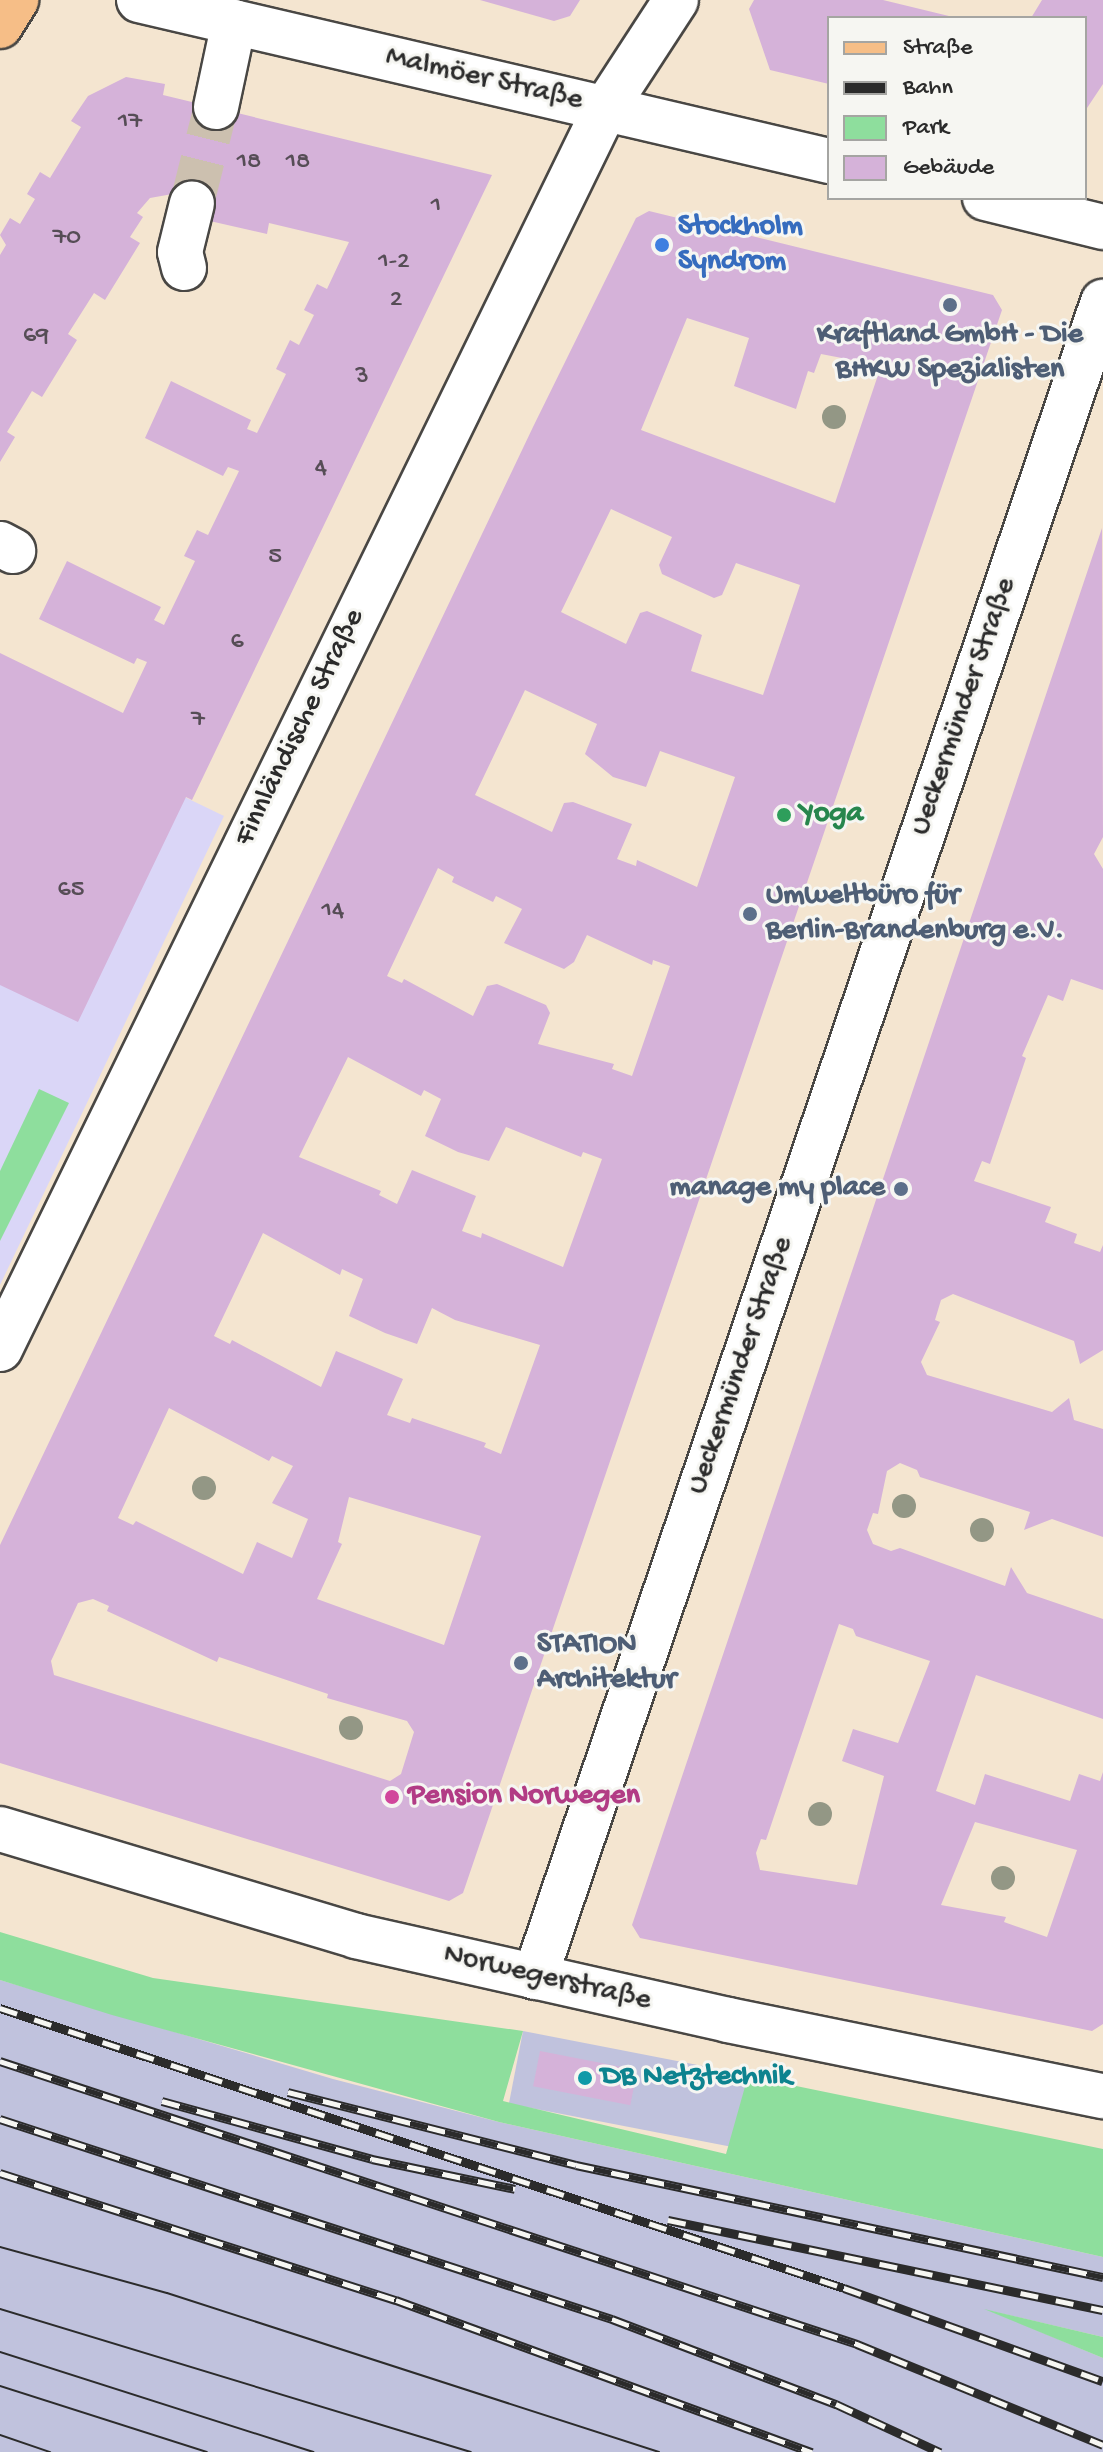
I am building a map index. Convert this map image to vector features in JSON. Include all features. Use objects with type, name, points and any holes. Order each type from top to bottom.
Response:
[{"type":"main road","points":[[0,26],[16,0]]},
{"type":"street","name":"Malmöer Straße","points":[[139,0],[827,161]]},
{"type":"street","name":"Finnländische Straße","points":[[0,1349],[605,109],[676,0]]},
{"type":"street","points":[[216,107],[234,22]]},
{"type":"street","points":[[993,200],[1103,227]]},
{"type":"street","points":[[184,268],[180,252],[192,203]]},
{"type":"street","name":"Ueckermünder Straße","points":[[535,1977],[1103,302]]},
{"type":"street","name":"Norwegerstraße","points":[[0,1829],[356,1936],[535,1977],[1103,2096]]},
{"type":"shaded area","points":[[0,708],[224,816],[0,1285]]},
{"type":"shaded area","points":[[0,1980],[333,2079],[499,2122],[1103,2257],[1103,2337],[991,2311],[1103,2358],[1103,2452],[0,2452]]},
{"type":"shaded area","points":[[523,2031],[748,2075],[734,2147],[509,2104]]},
{"type":"green space","points":[[39,1089],[69,1103],[0,1241],[0,1171]]},
{"type":"green space","points":[[0,1932],[153,1978],[523,2031],[503,2101],[726,2154],[748,2076],[1103,2149],[1103,2257],[499,2122],[112,2015],[0,1980]]},
{"type":"green space","points":[[984,2309],[1103,2337],[1103,2358]]},
{"type":"building","points":[[480,0],[580,0],[570,16],[554,21]]},
{"type":"building","points":[[754,0],[883,0],[949,16],[827,16],[827,84],[770,70],[749,9]]},
{"type":"building","points":[[1042,0],[1103,0],[1103,84],[1087,108],[1087,16],[1032,16]]},
{"type":"building","points":[[126,77],[165,84],[163,95],[492,175],[192,800],[186,797],[78,1022],[0,985],[0,653],[123,713],[147,662],[137,658],[134,664],[39,619],[67,561],[161,607],[154,620],[164,625],[195,561],[184,556],[197,530],[208,535],[239,471],[228,467],[223,476],[145,438],[171,381],[251,420],[247,429],[257,433],[286,374],[276,369],[290,340],[299,345],[314,315],[304,310],[317,284],[327,289],[349,242],[269,223],[267,234],[201,219],[178,193],[150,198],[137,213],[143,217],[130,237],[140,243],[105,300],[94,293],[68,334],[77,340],[42,397],[32,391],[7,432],[15,437],[0,462],[0,255],[6,245],[0,235],[10,218],[20,224],[35,199],[27,194],[40,172],[50,178],[81,127],[71,121],[88,96]]},
{"type":"building","points":[[649,211],[993,295],[1002,310],[463,1893],[449,1901],[0,1763],[0,1545],[533,427],[636,218]],"holes":[[[687,318],[749,338],[734,386],[796,409],[808,371],[814,373],[821,354],[873,364],[878,375],[835,503],[641,430]],[[611,509],[672,537],[659,565],[662,574],[714,598],[722,595],[736,563],[800,585],[763,695],[691,671],[702,635],[647,611],[640,613],[626,644],[561,612]],[[525,690],[597,724],[585,754],[613,777],[646,787],[660,751],[735,777],[697,887],[637,860],[636,866],[617,859],[632,824],[573,802],[564,803],[552,832],[475,795]],[[438,868],[454,877],[452,882],[493,902],[496,896],[522,909],[504,943],[564,969],[574,962],[587,935],[652,965],[653,960],[670,966],[632,1076],[612,1069],[614,1064],[538,1044],[550,1013],[546,1005],[497,984],[487,986],[473,1016],[404,979],[402,983],[387,976]],[[348,1057],[421,1096],[424,1090],[441,1099],[425,1136],[458,1152],[489,1161],[506,1127],[581,1157],[583,1152],[602,1159],[563,1267],[482,1233],[481,1238],[462,1231],[476,1196],[412,1170],[397,1204],[379,1195],[381,1191],[299,1157]],[[263,1233],[340,1275],[342,1269],[363,1279],[349,1316],[385,1333],[417,1344],[432,1308],[455,1320],[540,1345],[501,1454],[484,1447],[486,1443],[412,1418],[410,1423],[387,1415],[403,1379],[336,1351],[321,1387],[232,1340],[230,1344],[214,1336]],[[169,1408],[269,1461],[272,1456],[293,1466],[272,1503],[308,1519],[292,1558],[257,1542],[243,1574],[136,1521],[133,1525],[118,1518]],[[349,1497],[481,1536],[444,1645],[317,1599],[342,1544],[338,1542]],[[93,1599],[109,1606],[107,1611],[217,1662],[219,1657],[328,1694],[327,1698],[407,1721],[414,1732],[401,1774],[390,1781],[54,1675],[51,1661],[78,1603]]]},
{"type":"building","points":[[1102,528],[1103,837],[1094,854],[1103,869],[1103,990],[1071,979],[1063,1001],[1048,995],[1022,1056],[1026,1058],[990,1164],[982,1161],[974,1181],[1051,1207],[1045,1222],[1077,1234],[1074,1243],[1100,1252],[1103,1245],[1103,1350],[1080,1364],[1074,1341],[953,1294],[941,1300],[935,1320],[940,1322],[921,1362],[927,1375],[1052,1412],[1069,1398],[1074,1420],[1103,1429],[1103,1537],[1052,1519],[1024,1530],[1030,1512],[920,1477],[917,1470],[900,1463],[887,1471],[878,1514],[873,1513],[867,1530],[873,1544],[891,1551],[900,1548],[1005,1586],[1011,1567],[1027,1593],[1103,1619],[1103,1719],[976,1675],[936,1791],[975,1805],[985,1774],[1070,1801],[1079,1774],[1100,1781],[1103,1772],[1103,2024],[1092,2031],[640,1938],[632,1925]],"holes":[[[839,1624],[853,1629],[856,1636],[930,1661],[898,1743],[853,1729],[842,1761],[884,1776],[857,1885],[760,1870],[756,1853],[761,1839],[766,1840]],[[975,1822],[1077,1850],[1047,1937],[1004,1922],[1006,1917],[941,1905]]]},
{"type":"building","name":"DB Netztechnik","points":[[540,2051],[637,2070],[630,2105],[533,2086]]},
{"type":"tunnel","points":[[192,203],[216,107]]},
{"type":"tram line","points":[[0,2247],[167,2293],[659,2452]]},
{"type":"tram line","points":[[0,2309],[471,2452]]},
{"type":"tram line","points":[[0,2352],[313,2452]]},
{"type":"tram line","points":[[0,2386],[207,2452]]},
{"type":"tram line","points":[[0,2435],[50,2452]]},
{"type":"railway","points":[[0,2008],[844,2288],[1103,2381]]},
{"type":"railway","points":[[0,2061],[857,2344],[1103,2445]]},
{"type":"railway","points":[[288,2092],[576,2165],[1103,2277]]},
{"type":"railway","points":[[162,2101],[372,2159],[515,2189]]},
{"type":"railway","points":[[0,2119],[612,2319],[836,2404],[940,2452]]},
{"type":"railway","points":[[0,2173],[396,2300],[812,2452]]},
{"type":"railway","points":[[668,2220],[1103,2310]]},
{"type":"place","name":"Stockholm Syndrom","points":[[662,245]]},
{"type":"place","name":"Kraftland GmbH - Die BHKW Spezialisten","points":[[950,305]]},
{"type":"place","name":"Yoga","points":[[784,815]]},
{"type":"place","name":"Umweltbüro für Berlin-Brandenburg e.V.","points":[[750,914]]},
{"type":"place","name":"manage my place","points":[[901,1189]]},
{"type":"place","name":"STATION Architektur","points":[[521,1663]]},
{"type":"place","name":"Pension Norwegen","points":[[392,1797]]},
{"type":"place","name":"DB Netztechnik","points":[[585,2078]]}]
